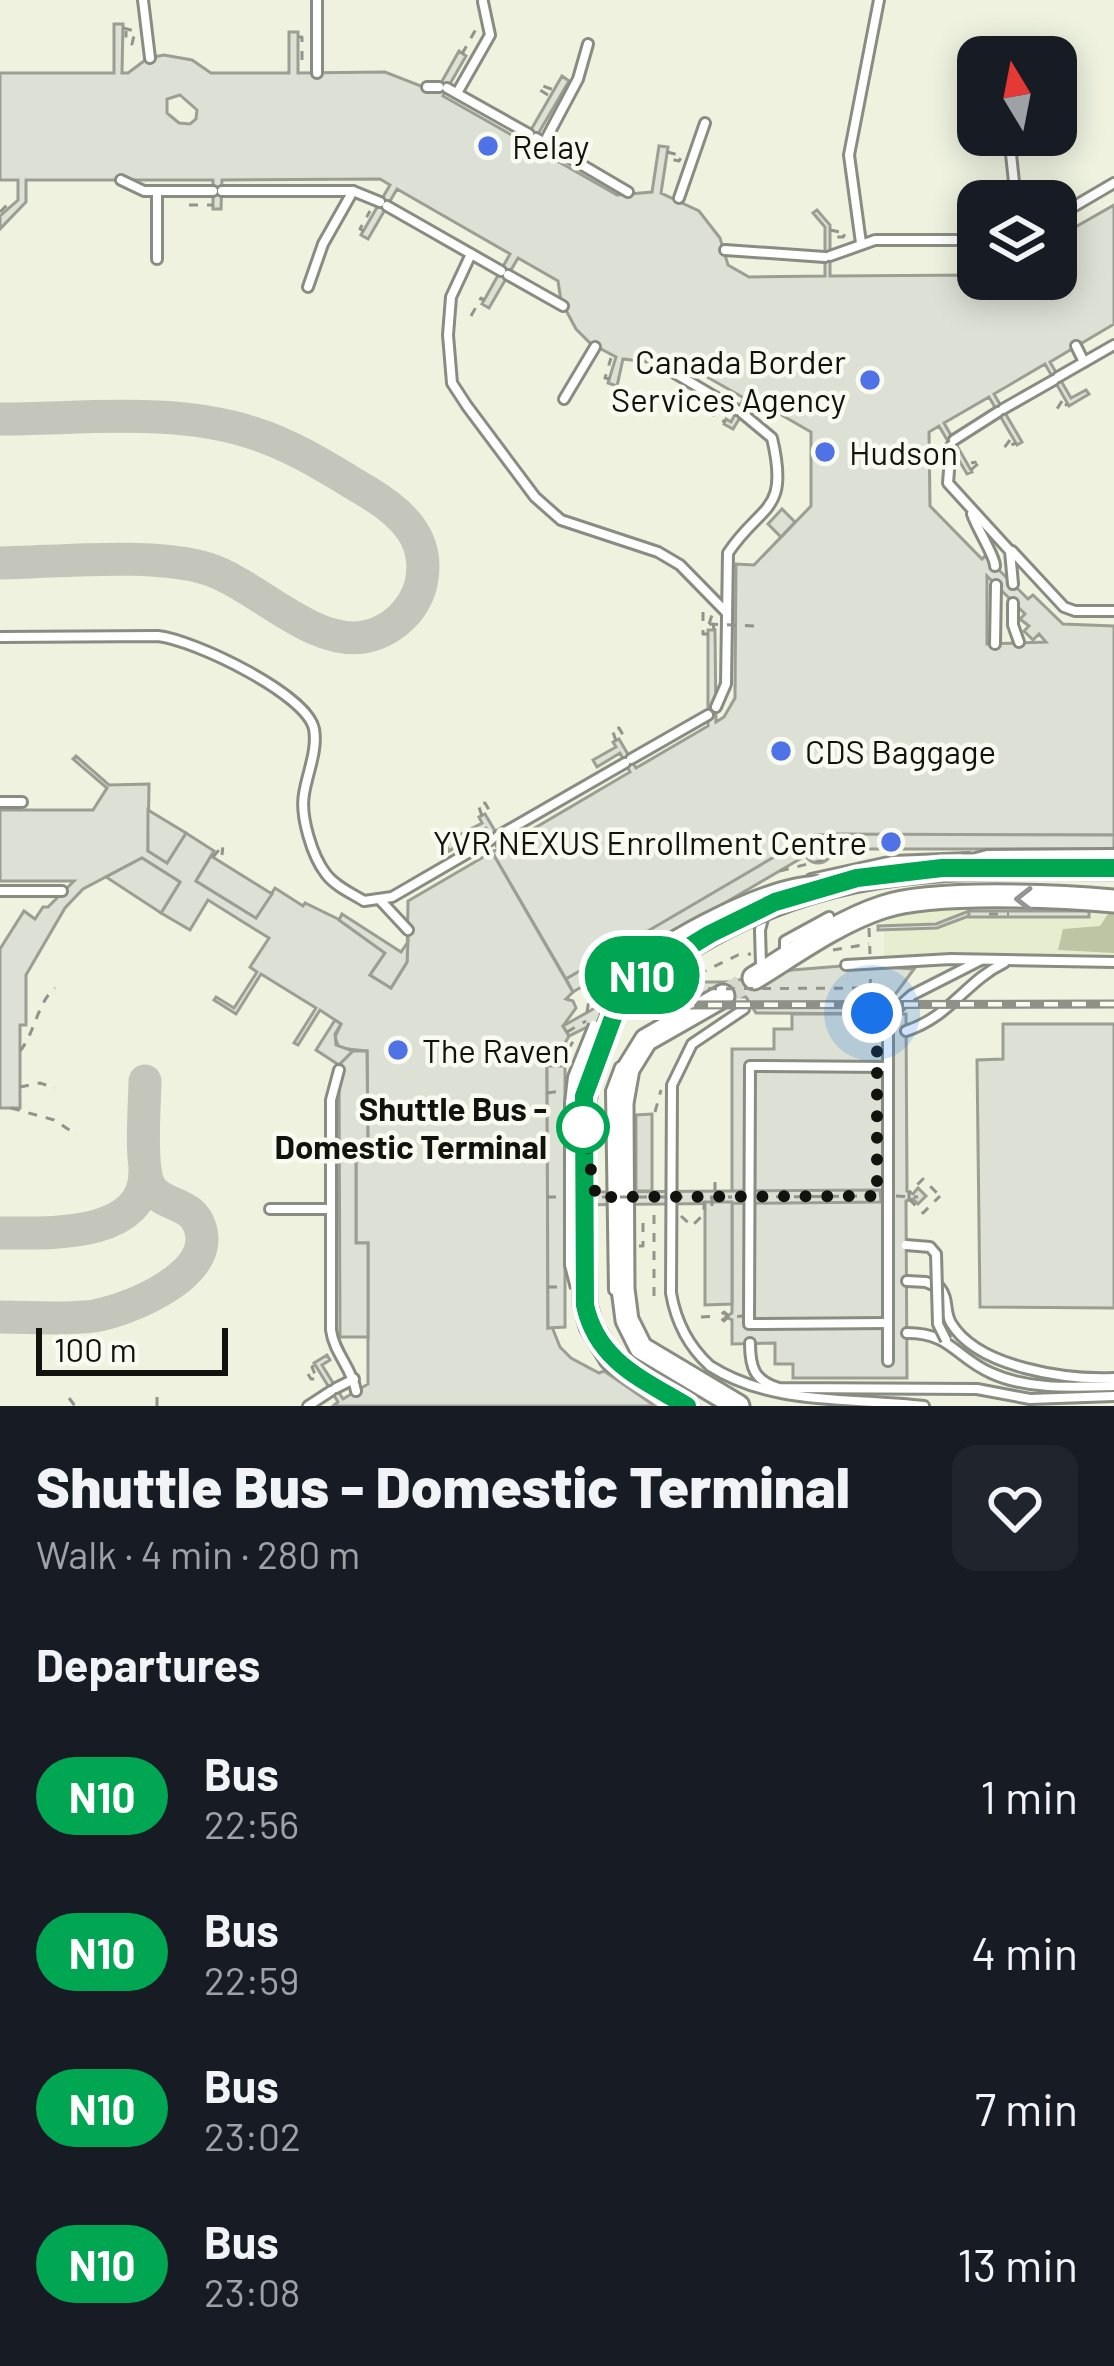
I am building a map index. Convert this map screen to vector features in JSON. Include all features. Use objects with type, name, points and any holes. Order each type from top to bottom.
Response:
[{"type":"main road","points":[[687,1406],[611,1358],[588,1316],[584,1096],[620,1005],[648,970],[734,921],[775,902],[857,878],[942,868],[1114,868]]},
{"type":"main road","points":[[754,978],[861,916],[902,902],[1114,901]]},
{"type":"main road","points":[[723,996],[646,1040],[628,1069],[622,1103],[623,1288],[630,1330],[647,1354],[738,1406]]},
{"type":"lane","points":[[142,0],[150,58]]},
{"type":"lane","points":[[316,0],[317,73]]},
{"type":"lane","points":[[861,244],[849,154],[879,0]]},
{"type":"lane","points":[[448,89],[490,35],[482,2]]},
{"type":"lane","points":[[536,138],[578,79],[588,44]]},
{"type":"lane","points":[[427,87],[448,89],[628,192]]},
{"type":"lane","points":[[679,198],[705,122]]},
{"type":"lane","points":[[121,180],[136,189],[157,191],[353,191],[563,306]]},
{"type":"lane","points":[[1077,205],[1114,184]]},
{"type":"lane","points":[[157,191],[158,259]]},
{"type":"lane","points":[[308,287],[323,244],[353,191]]},
{"type":"lane","points":[[725,250],[828,257],[861,244],[957,241]]},
{"type":"lane","points":[[471,254],[452,297],[448,335],[452,383],[467,406],[535,497],[561,520],[658,552],[680,566],[726,612]]},
{"type":"lane","points":[[1114,345],[952,443],[946,462],[948,483],[1064,607],[1114,610]]},
{"type":"lane","points":[[1076,346],[1084,362]]},
{"type":"lane","points":[[564,400],[595,347]]},
{"type":"lane","points":[[0,637],[181,640],[209,651],[296,702],[309,715],[314,729],[302,805],[322,868],[332,881],[364,902],[381,901],[712,711],[726,684],[728,553],[768,510],[776,492],[772,438],[662,360]]},
{"type":"lane","points":[[972,512],[995,566]]},
{"type":"lane","points":[[1006,546],[1013,556],[1013,584]]},
{"type":"lane","points":[[995,585],[995,644]]},
{"type":"lane","points":[[1013,603],[1019,642]]},
{"type":"lane","points":[[0,802],[22,802]]},
{"type":"lane","points":[[942,868],[980,855],[1114,856]]},
{"type":"lane","points":[[754,978],[762,962],[760,930],[765,911],[780,892],[809,880],[916,859],[1114,856]]},
{"type":"lane","points":[[0,891],[62,891]]},
{"type":"lane","points":[[381,901],[408,930]]},
{"type":"lane","points":[[786,958],[785,941],[829,917]]},
{"type":"lane","points":[[894,1011],[912,995],[982,960]]},
{"type":"lane","points":[[906,1031],[936,1019],[988,970],[1005,962]]},
{"type":"lane","points":[[846,965],[1114,962]]},
{"type":"lane","points":[[744,1009],[692,1044],[672,1084],[671,1293],[682,1332],[717,1372],[761,1398],[788,1404],[924,1406]]},
{"type":"lane","points":[[888,1032],[883,1067],[888,1361]]},
{"type":"lane","points":[[883,1067],[750,1066],[749,1324],[888,1324]]},
{"type":"lane","points":[[339,1070],[331,1100],[332,1336],[356,1391]]},
{"type":"lane","points":[[270,1209],[331,1209]]},
{"type":"lane","points":[[888,1245],[929,1246],[936,1254],[938,1324],[946,1340]]},
{"type":"lane","points":[[907,1281],[940,1288],[954,1327],[991,1356],[1070,1377],[1114,1382]]},
{"type":"lane","points":[[907,1333],[928,1333],[946,1340],[991,1374],[1030,1384],[1114,1382]]},
{"type":"lane","points":[[750,1343],[752,1369],[763,1382],[778,1388],[977,1389],[1030,1399],[1114,1396]]},
{"type":"lane","points":[[802,1378],[804,1387],[811,1389]]},
{"type":"lane","points":[[889,1378],[898,1389]]},
{"type":"lane","points":[[308,1406],[354,1379]]},
{"type":"path","points":[[462,54],[477,28]]},
{"type":"path","points":[[298,37],[302,37],[302,60]]},
{"type":"path","points":[[548,94],[540,85],[554,90]]},
{"type":"path","points":[[667,152],[682,157],[670,159]]},
{"type":"path","points":[[0,212],[8,204]]},
{"type":"path","points":[[189,205],[213,205]]},
{"type":"path","points":[[364,230],[360,229],[370,211]]},
{"type":"path","points":[[830,230],[845,233],[836,238]]},
{"type":"path","points":[[471,316],[484,300]]},
{"type":"path","points":[[610,379],[605,378],[611,358]]},
{"type":"path","points":[[707,411],[724,422]]},
{"type":"path","points":[[703,612],[703,634],[711,632],[714,624],[710,614],[711,626],[732,626],[754,626]]},
{"type":"path","points":[[616,741],[612,729],[619,728],[623,735]]},
{"type":"path","points":[[482,815],[478,804],[485,803],[489,810]]},
{"type":"path","points":[[213,857],[224,845],[222,855]]},
{"type":"path","points":[[780,872],[855,852]]},
{"type":"path","points":[[566,1032],[620,1005],[870,988],[868,920]]},
{"type":"path","points":[[827,952],[869,944]]},
{"type":"path","points":[[682,982],[746,954]]},
{"type":"path","points":[[586,1012],[592,982]]},
{"type":"path","points":[[20,1051],[35,1029],[46,996],[55,988]]},
{"type":"path","points":[[620,1005],[634,1008],[653,997]]},
{"type":"path","points":[[872,1013],[883,1067]]},
{"type":"path","points":[[559,1065],[577,1035]]},
{"type":"path","points":[[20,1087],[40,1083],[55,1088]]},
{"type":"path","points":[[548,1093],[563,1091]]},
{"type":"path","points":[[11,1108],[54,1120],[77,1135]]},
{"type":"path","points":[[923,1179],[940,1196],[923,1213],[909,1193],[923,1179]]},
{"type":"path","points":[[712,1207],[715,1182]]},
{"type":"path","points":[[596,1197],[918,1196]]},
{"type":"path","points":[[547,1197],[566,1197]]},
{"type":"path","points":[[680,1215],[692,1226],[704,1214],[704,1199]]},
{"type":"path","points":[[654,1215],[655,1296]]},
{"type":"path","points":[[548,1287],[563,1287]]},
{"type":"path","points":[[701,1316],[722,1316],[724,1313],[728,1317],[724,1321],[720,1317],[724,1312],[728,1316],[724,1320],[720,1316],[724,1312],[728,1315]]},
{"type":"path","points":[[308,1374],[316,1379],[315,1366]]},
{"type":"path","points":[[157,1392],[157,1406]]},
{"type":"path","points":[[69,1398],[75,1406]]},
{"type":"shaded area","points":[[0,0],[1114,0],[1114,1406],[0,1406]]},
{"type":"shaded area","points":[[947,907],[1114,911],[1114,956],[884,956],[884,915]]},
{"type":"green space","points":[[1114,911],[1114,953],[1058,950],[1063,929],[1100,926]]},
{"type":"building","points":[[114,24],[123,24],[122,73],[164,55],[192,60],[211,73],[289,73],[289,32],[298,32],[298,73],[385,72],[436,92],[459,51],[466,56],[443,96],[524,142],[562,76],[569,81],[531,146],[617,195],[652,192],[659,146],[668,147],[661,193],[699,211],[720,238],[728,265],[749,277],[825,276],[825,227],[813,213],[817,210],[830,225],[830,276],[957,275],[957,300],[1077,300],[1077,226],[1114,205],[1114,324],[1050,362],[1071,398],[1086,390],[1089,394],[1069,406],[1045,364],[994,394],[1022,442],[1017,445],[989,397],[944,423],[972,472],[967,474],[939,426],[929,432],[930,506],[982,559],[985,556],[1028,599],[1033,595],[1063,624],[1114,626],[1114,835],[814,835],[566,979],[492,852],[498,849],[486,828],[449,851],[445,843],[482,823],[479,817],[485,814],[504,846],[630,772],[620,753],[597,767],[593,760],[616,747],[613,742],[619,739],[636,768],[708,726],[708,630],[715,630],[716,722],[724,717],[735,698],[736,564],[754,565],[811,506],[811,432],[752,398],[733,429],[724,424],[726,419],[731,422],[744,398],[672,357],[647,362],[623,359],[617,386],[608,383],[616,357],[576,329],[561,301],[558,281],[518,258],[489,308],[482,304],[510,254],[397,189],[368,239],[361,235],[390,185],[380,179],[222,180],[221,209],[213,209],[213,180],[26,180],[26,202],[0,229],[0,216],[18,200],[18,180],[0,180],[0,73],[114,73]],"holes":[[[180,95],[197,110],[190,124],[179,123],[167,113],[167,99]],[[987,576],[1025,614],[1020,619],[1029,626],[1024,631],[1033,640],[1039,634],[1046,642],[987,644]]]},
{"type":"building","points":[[782,509],[795,522],[781,537],[768,524]]},
{"type":"building","points":[[76,756],[109,785],[149,784],[148,851],[167,863],[186,833],[214,851],[196,881],[256,918],[275,888],[303,906],[338,919],[385,953],[370,975],[391,988],[407,962],[408,901],[492,852],[573,992],[566,999],[576,1008],[563,1026],[569,1036],[552,1066],[547,1066],[548,1328],[552,1327],[560,1347],[571,1358],[599,1373],[604,1371],[655,1406],[333,1406],[338,1402],[314,1363],[327,1355],[330,1360],[322,1365],[343,1399],[368,1384],[368,1243],[356,1243],[356,1152],[368,1152],[367,1051],[339,1048],[335,1037],[341,1024],[320,1010],[298,1045],[294,1043],[316,1008],[261,974],[236,1014],[214,1000],[234,1008],[257,972],[250,967],[269,938],[208,900],[190,930],[161,913],[180,882],[142,858],[83,889],[65,908],[26,975],[26,1025],[20,1025],[20,1108],[0,1108],[0,949],[24,911],[35,919],[74,881],[0,881],[0,810],[93,810],[107,788],[73,759]]},
{"type":"building","points":[[148,810],[186,833],[167,863],[148,851]]},
{"type":"building","points":[[832,834],[1114,835],[1114,849],[833,849]]},
{"type":"building","points":[[818,835],[828,839],[832,849],[828,859],[818,863],[808,859],[804,849],[808,839]]},
{"type":"building","points":[[798,843],[805,856],[573,992],[566,979]]},
{"type":"building","points":[[211,856],[272,894],[256,918],[196,881]]},
{"type":"building","points":[[142,858],[180,882],[161,913],[106,877]]},
{"type":"building","points":[[969,911],[969,916],[937,928],[878,930],[878,926],[936,924]]},
{"type":"building","points":[[969,911],[1089,911],[1089,917],[969,917]]},
{"type":"building","points":[[342,914],[401,952],[408,942],[407,962],[391,988],[370,975],[385,953],[339,920]]},
{"type":"building","points":[[854,965],[914,969],[894,996],[894,1014],[756,1013],[746,997],[728,996],[728,982]]},
{"type":"building","points":[[650,982],[728,982],[728,996],[646,998],[569,1036],[563,1026],[627,990]]},
{"type":"building","points":[[792,1014],[906,1014],[907,1191],[913,1194],[918,1188],[926,1196],[918,1204],[913,1199],[906,1201],[907,1378],[793,1378],[793,1364],[775,1364],[775,1343],[732,1344],[732,1320],[726,1317],[732,1313],[732,1049],[774,1049],[774,1029],[792,1029]]},
{"type":"building","points":[[335,1020],[341,1024],[336,1045],[353,1051],[339,1065],[316,1050]]},
{"type":"building","points":[[1003,1024],[1114,1024],[1114,1308],[980,1307],[977,1060],[1003,1059]]},
{"type":"building","points":[[353,1051],[367,1051],[368,1152],[356,1152],[356,1243],[368,1243],[368,1337],[340,1337],[339,1065]]},
{"type":"building","points":[[547,1066],[565,1066],[565,1327],[548,1328]]},
{"type":"building","points":[[652,1114],[652,1191],[636,1191],[636,1115]]},
{"type":"building","points":[[565,1188],[599,1192],[880,1190],[881,1202],[565,1205]]},
{"type":"building","points":[[705,1202],[732,1202],[732,1304],[705,1305]]},
{"type":"taxiway","points":[[0,419],[160,417],[253,433],[311,459],[391,508],[417,540],[423,568],[418,594],[400,619],[374,634],[344,637],[305,624],[227,577],[186,564],[134,559],[0,563]]},
{"type":"taxiway","points":[[0,1317],[71,1318],[109,1312],[165,1288],[194,1262],[201,1247],[198,1222],[148,1183],[145,1081]]},
{"type":"taxiway","points":[[0,1233],[67,1231],[112,1220],[141,1193],[145,1171]]},
{"type":"tunnel","points":[[723,996],[754,978]]},
{"type":"railway","points":[[680,1005],[1114,1004]]},
{"type":"bus line","name":"N10","points":[[687,1406],[611,1358],[596,1337],[585,1305],[584,1096],[627,989],[648,970],[734,921],[775,902],[840,882],[922,869],[1114,868]]},
{"type":"place","name":"Relay","points":[[488,146]]},
{"type":"place","name":"Canada Border Services Agency","points":[[870,380]]},
{"type":"place","name":"Hudson","points":[[825,452]]},
{"type":"place","name":"CDS Baggage","points":[[781,751]]},
{"type":"place","name":"YVR NEXUS Enrollment Centre","points":[[891,842]]},
{"type":"place","name":"The Raven","points":[[398,1050]]},
{"type":"place","name":"Shuttle Bus - Domestic Terminal","points":[[583,1127]]},
{"type":"route","points":[[583,1127],[596,1197],[877,1196],[877,1050],[872,1013]]}]
